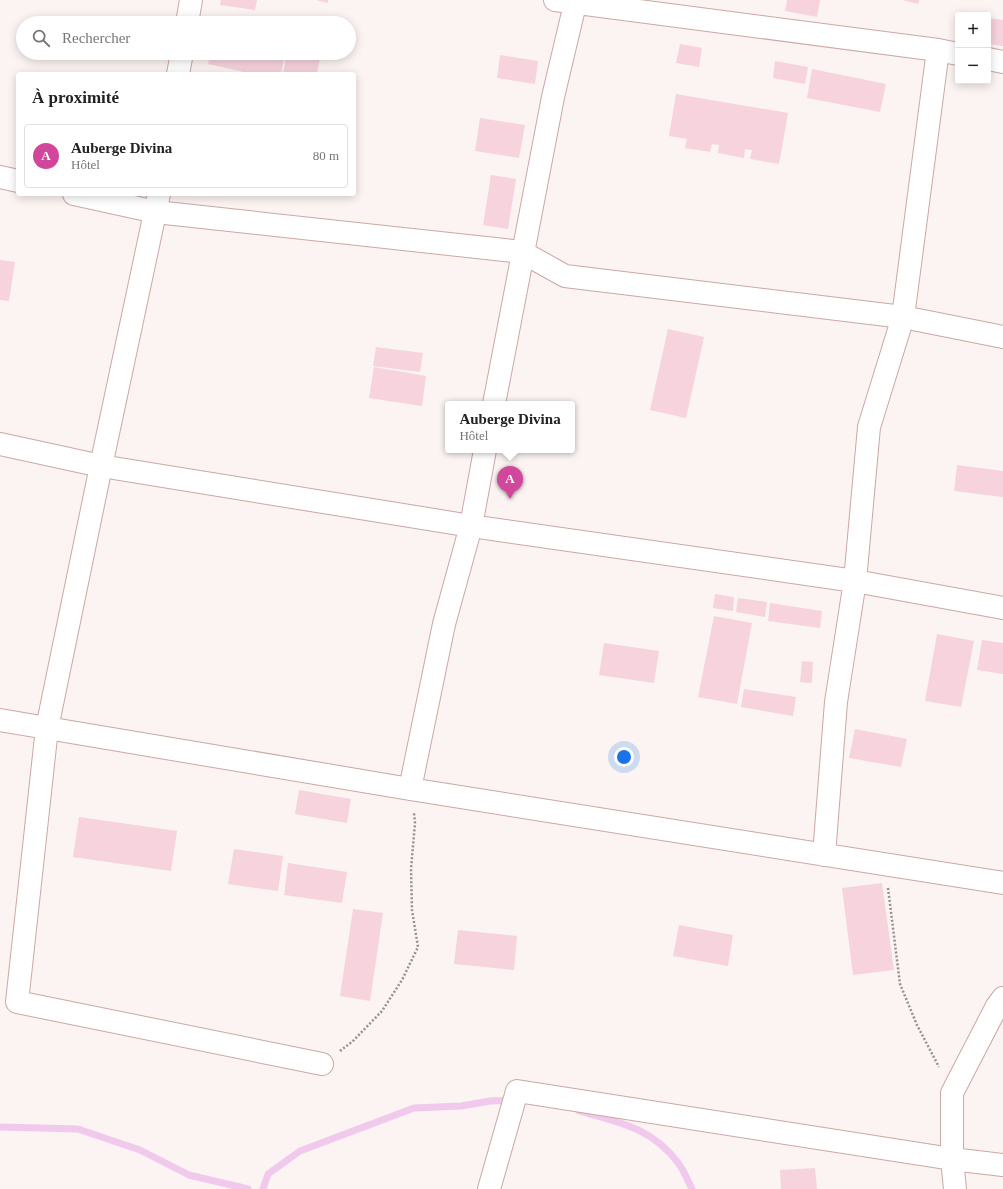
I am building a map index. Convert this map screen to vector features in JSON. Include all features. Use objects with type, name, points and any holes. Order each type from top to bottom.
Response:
[{"type":"street","points":[[188,16],[191,0]]},
{"type":"street","points":[[495,401],[553,97],[569,1],[948,52],[903,317],[869,427],[855,581],[836,702],[824,855]]},
{"type":"street","points":[[178,72],[181,60]]},
{"type":"street","points":[[991,60],[1003,62]]},
{"type":"street","points":[[0,177],[16,181]]},
{"type":"street","points":[[92,196],[157,203],[522,252],[565,276],[903,317],[1003,337]]},
{"type":"street","points":[[157,203],[47,728],[8,1000],[322,1064]]},
{"type":"street","points":[[0,444],[101,466],[471,526],[855,581],[1003,608]]},
{"type":"street","points":[[410,789],[444,624],[471,526],[484,453]]},
{"type":"street","points":[[0,720],[410,789],[1003,883]]},
{"type":"street","points":[[954,1189],[952,1159],[952,1093],[997,1006],[1003,998]]},
{"type":"street","points":[[489,1189],[517,1091],[952,1159],[1003,1165]]},
{"type":"path","points":[[322,1064],[354,1042],[382,1011],[402,980],[418,947],[412,910],[411,869],[415,823],[410,789]]},
{"type":"path","points":[[886,865],[900,984],[917,1025],[952,1093]]},
{"type":"building","points":[[221,0],[257,0],[255,10],[220,5]]},
{"type":"building","points":[[316,0],[328,0],[328,3]]},
{"type":"building","points":[[787,0],[820,0],[817,17],[785,11]]},
{"type":"building","points":[[903,0],[919,0],[918,4]]},
{"type":"building","points":[[991,18],[1003,20],[1003,46],[991,44]]},
{"type":"building","points":[[680,44],[702,48],[699,67],[676,63]]},
{"type":"building","points":[[500,55],[538,61],[535,84],[497,78]]},
{"type":"building","points":[[209,60],[284,60],[281,72],[244,72],[208,64]]},
{"type":"building","points":[[286,60],[320,60],[317,72],[283,72]]},
{"type":"building","points":[[775,61],[808,67],[805,84],[773,78]]},
{"type":"building","points":[[812,69],[886,84],[880,112],[807,98]]},
{"type":"building","points":[[676,94],[788,113],[779,164],[750,159],[752,150],[745,149],[744,158],[718,153],[719,145],[712,144],[710,152],[685,148],[687,139],[669,136]]},
{"type":"building","points":[[480,118],[525,125],[519,158],[475,151]]},
{"type":"building","points":[[491,175],[516,179],[508,229],[483,225]]},
{"type":"building","points":[[0,260],[15,262],[9,301],[0,300]]},
{"type":"building","points":[[668,329],[704,337],[686,418],[650,410]]},
{"type":"building","points":[[376,347],[423,353],[420,372],[373,366]]},
{"type":"building","points":[[374,367],[426,376],[422,406],[369,398]]},
{"type":"building","points":[[957,465],[1003,471],[1003,497],[954,491]]},
{"type":"building","points":[[715,594],[734,597],[733,611],[713,608]]},
{"type":"building","points":[[738,598],[767,602],[765,617],[736,612]]},
{"type":"building","points":[[770,603],[822,611],[820,628],[768,621]]},
{"type":"building","points":[[714,616],[752,623],[737,704],[698,697]]},
{"type":"building","points":[[937,634],[974,641],[961,707],[925,701]]},
{"type":"building","points":[[982,640],[1003,643],[1003,674],[977,670]]},
{"type":"building","points":[[604,643],[659,651],[654,683],[599,675]]},
{"type":"building","points":[[802,661],[813,662],[812,683],[800,682]]},
{"type":"building","points":[[744,689],[796,697],[793,716],[741,707]]},
{"type":"building","points":[[855,729],[907,739],[901,767],[849,758]]},
{"type":"building","points":[[299,790],[351,799],[347,823],[295,814]]},
{"type":"building","points":[[79,817],[177,831],[171,871],[73,857]]},
{"type":"building","points":[[234,849],[283,856],[278,891],[228,884]]},
{"type":"building","points":[[288,863],[347,872],[342,903],[284,895]]},
{"type":"building","points":[[882,883],[894,970],[853,975],[842,888]]},
{"type":"building","points":[[353,909],[383,913],[370,1001],[340,996]]},
{"type":"building","points":[[679,925],[733,935],[728,966],[673,956]]},
{"type":"building","points":[[458,930],[517,936],[514,970],[454,964]]},
{"type":"building","points":[[815,1168],[817,1189],[781,1189],[780,1170]]},
{"type":"waterway","points":[[263,1189],[268,1174],[300,1151],[414,1108],[461,1106],[490,1101],[513,1100]]},
{"type":"waterway","points":[[579,1111],[634,1128],[658,1142],[679,1164],[692,1189]]},
{"type":"waterway","points":[[0,1127],[78,1129],[140,1150],[189,1175],[248,1189]]},
{"type":"place","name":"Auberge Divina","points":[[510,499]]}]
